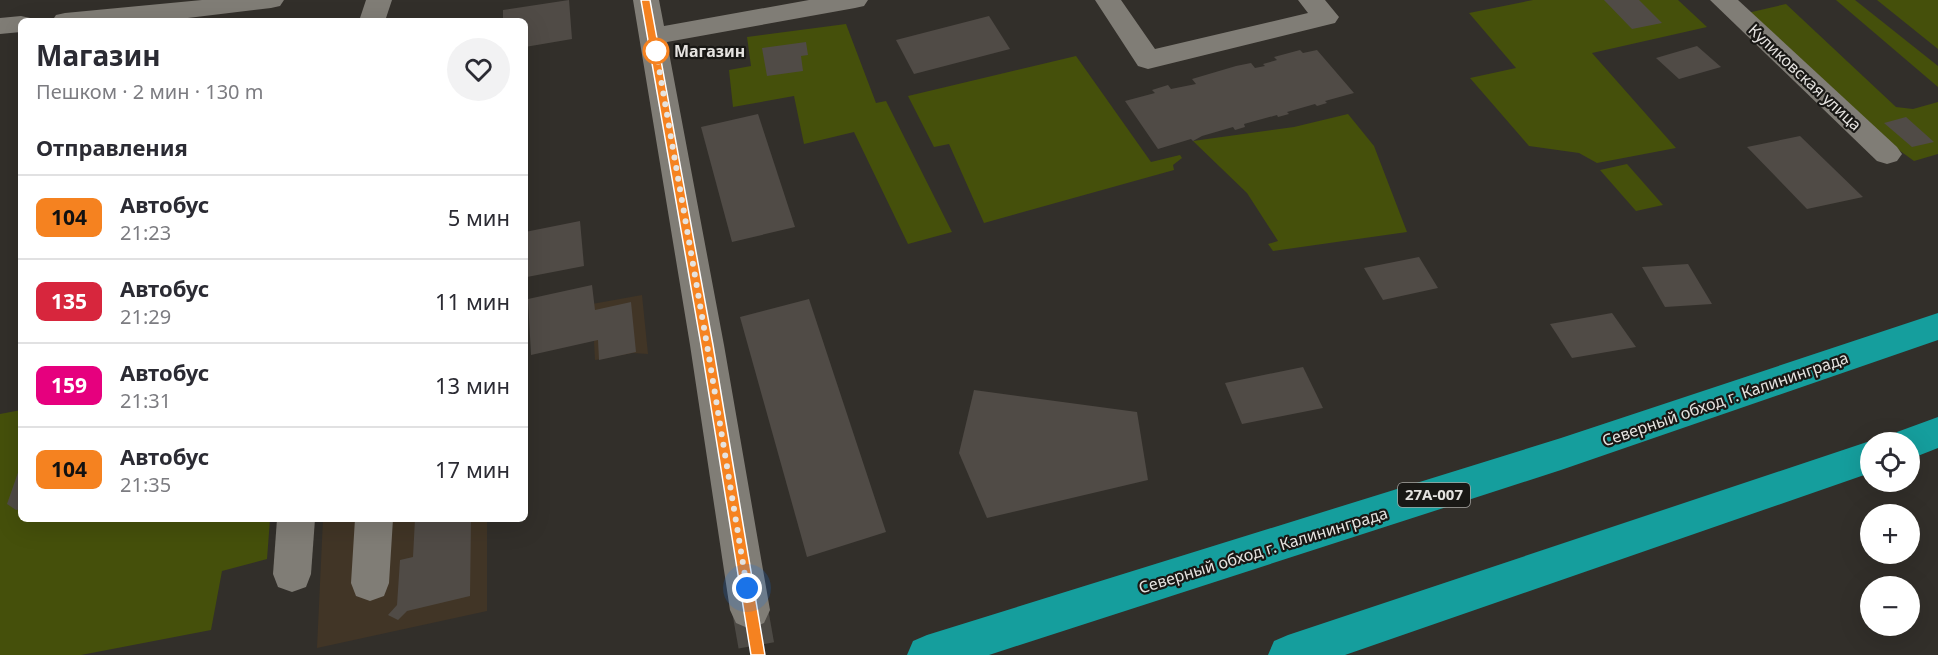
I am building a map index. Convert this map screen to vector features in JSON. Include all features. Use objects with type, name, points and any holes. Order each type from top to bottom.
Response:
[{"type":"highway","name":"Северный обход г. Калининграда","points":[[927,655],[1391,510],[1770,385],[1938,326]]},
{"type":"highway","points":[[1920,439],[1938,432]]},
{"type":"highway","points":[[1288,655],[1860,460]]},
{"type":"street","points":[[104,18],[271,0]]},
{"type":"street","points":[[373,18],[379,0]]},
{"type":"street","points":[[646,0],[705,333],[750,610]]},
{"type":"street","points":[[653,36],[855,0]]},
{"type":"street","points":[[1108,0],[1148,60],[1326,17],[1311,0]]},
{"type":"street","name":"Куликовская улица","points":[[1723,0],[1887,154]]},
{"type":"street","points":[[0,26],[18,24]]},
{"type":"street","points":[[292,574],[296,522]]},
{"type":"street","points":[[370,583],[374,522]]},
{"type":"shaded area","points":[[642,295],[648,354],[633,353],[595,360],[592,304]]},
{"type":"shaded area","points":[[323,522],[487,522],[487,611],[317,648]]},
{"type":"green space","points":[[1533,0],[1678,0],[1707,27],[1592,53],[1676,148],[1597,163],[1579,153],[1529,146],[1470,78],[1516,68],[1469,13]]},
{"type":"green space","points":[[1836,0],[1855,0],[1938,66],[1938,87]]},
{"type":"green space","points":[[1877,0],[1938,0],[1938,49]]},
{"type":"green space","points":[[1786,4],[1896,107],[1913,109],[1938,102],[1938,154],[1914,161],[1852,116],[1743,14]]},
{"type":"green space","points":[[846,24],[876,103],[886,101],[952,232],[908,244],[854,132],[804,144],[794,96],[733,107],[729,70],[751,66],[747,37]]},
{"type":"green space","points":[[1076,56],[1151,162],[1180,155],[1182,158],[1173,165],[1174,170],[984,223],[949,144],[934,147],[908,96]]},
{"type":"green space","points":[[1348,114],[1374,146],[1407,232],[1273,251],[1268,244],[1278,241],[1247,193],[1193,141],[1294,127]]},
{"type":"green space","points":[[1627,164],[1663,205],[1636,211],[1600,170]]},
{"type":"green space","points":[[18,411],[18,522],[270,522],[267,559],[222,571],[211,630],[81,655],[0,655],[0,414]]},
{"type":"building","points":[[569,0],[572,39],[528,46],[528,18],[503,18],[503,10]]},
{"type":"building","points":[[1604,0],[1639,0],[1662,23],[1632,29]]},
{"type":"building","points":[[989,16],[1010,49],[914,74],[896,40]]},
{"type":"building","points":[[806,42],[808,55],[801,56],[803,71],[767,76],[762,48]]},
{"type":"building","points":[[1697,46],[1721,67],[1679,79],[1656,58]]},
{"type":"building","points":[[1300,50],[1303,53],[1317,50],[1354,93],[1325,101],[1327,103],[1317,106],[1315,104],[1287,112],[1289,114],[1244,124],[1245,127],[1235,130],[1233,127],[1193,141],[1191,139],[1158,149],[1125,101],[1155,93],[1152,90],[1168,85],[1171,89],[1196,84],[1192,79],[1236,66],[1251,63],[1255,68],[1265,66],[1263,64],[1277,60],[1274,57]]},
{"type":"building","points":[[758,114],[795,227],[732,242],[701,127]]},
{"type":"building","points":[[1906,117],[1934,142],[1912,147],[1884,123]]},
{"type":"building","points":[[1800,136],[1863,197],[1807,209],[1747,147]]},
{"type":"building","points":[[580,221],[584,266],[528,277],[528,231]]},
{"type":"building","points":[[1419,257],[1438,288],[1383,300],[1364,268]]},
{"type":"building","points":[[1688,264],[1712,304],[1665,307],[1642,267]]},
{"type":"building","points":[[592,285],[595,310],[631,302],[636,352],[599,360],[598,340],[531,355],[528,299]]},
{"type":"building","points":[[809,299],[886,532],[807,557],[740,317]]},
{"type":"building","points":[[1612,313],[1636,347],[1572,358],[1550,324]]},
{"type":"building","points":[[1303,367],[1323,408],[1242,424],[1225,383]]},
{"type":"building","points":[[974,390],[1137,412],[1148,480],[987,518],[959,453]]},
{"type":"building","points":[[18,473],[18,510],[7,504]]},
{"type":"building","points":[[415,522],[471,522],[470,596],[407,611],[398,620],[388,615],[397,605],[400,560],[413,557]]},
{"type":"tunnel","points":[[750,610],[758,655]]},
{"type":"bus line","name":"104","points":[[646,0],[707,345],[758,655]]},
{"type":"place","name":"Магазин","points":[[656,51]]},
{"type":"route","points":[[656,51],[747,588]]}]
